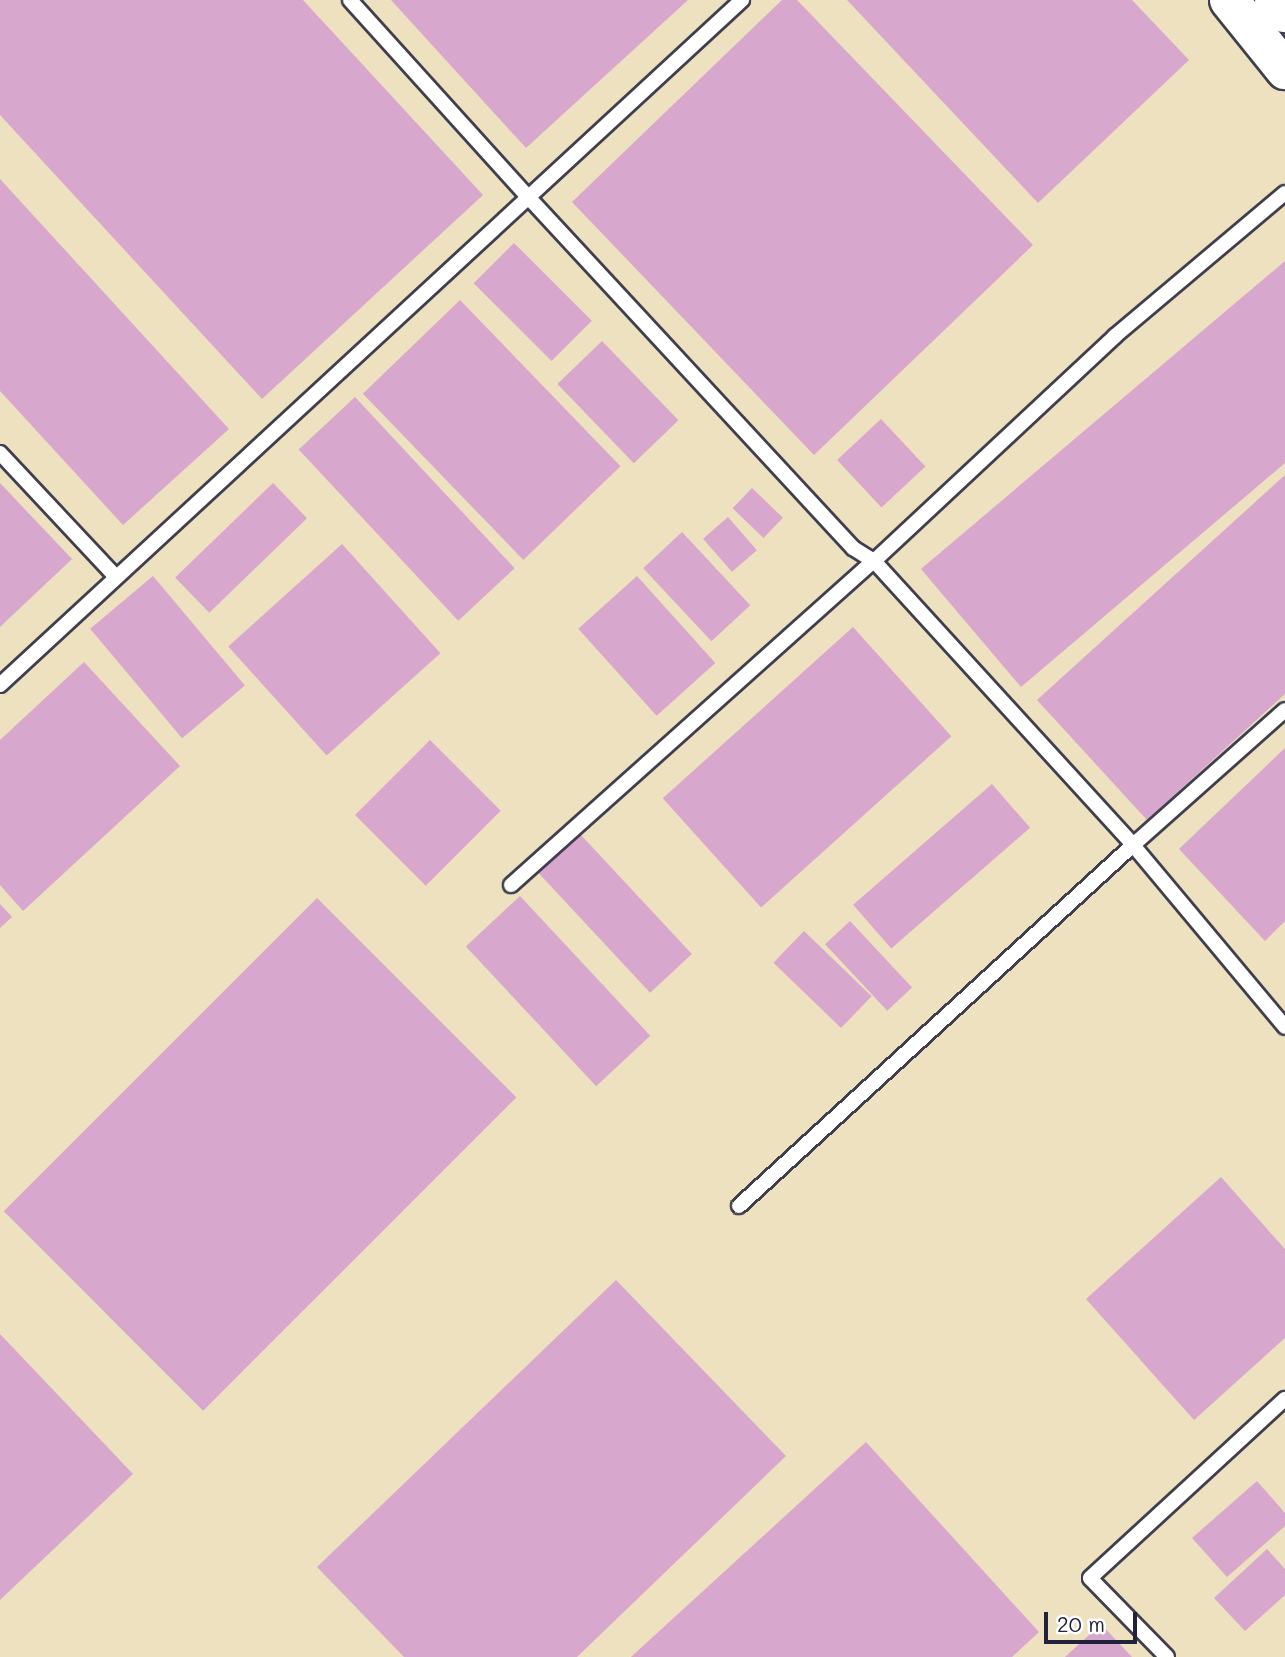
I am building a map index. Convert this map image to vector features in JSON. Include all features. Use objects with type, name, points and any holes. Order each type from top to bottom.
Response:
[{"type":"main road","points":[[1229,0],[1285,70]]},
{"type":"main road","points":[[1275,0],[1285,13]]},
{"type":"lane","points":[[350,0],[853,548],[874,561],[1133,845],[1285,1027]]},
{"type":"lane","points":[[0,685],[741,0]]},
{"type":"lane","points":[[511,885],[874,561],[1115,336],[1285,193]]},
{"type":"lane","points":[[0,453],[116,577]]},
{"type":"lane","points":[[739,1206],[1133,845],[1285,710]]},
{"type":"lane","points":[[1167,1657],[1090,1578],[1285,1399]]},
{"type":"building","points":[[0,0],[303,0],[483,195],[262,399],[0,115]]},
{"type":"building","points":[[391,0],[688,0],[526,148]]},
{"type":"building","points":[[782,0],[797,0],[1033,245],[814,455],[572,202]]},
{"type":"building","points":[[847,0],[1132,0],[1189,60],[1038,203]]},
{"type":"building","points":[[0,179],[229,429],[123,525],[0,391]]},
{"type":"building","points":[[514,243],[592,321],[551,361],[474,283]]},
{"type":"building","points":[[1285,261],[1285,463],[1021,687],[921,569]]},
{"type":"building","points":[[460,300],[620,466],[523,560],[363,394]]},
{"type":"building","points":[[602,341],[678,420],[634,463],[557,384]]},
{"type":"building","points":[[355,397],[515,568],[458,621],[299,450]]},
{"type":"building","points":[[881,419],[925,467],[881,507],[837,460]]},
{"type":"building","points":[[1285,475],[1285,694],[1147,820],[1037,700]]},
{"type":"building","points":[[0,483],[72,559],[0,627]]},
{"type":"building","points":[[273,483],[307,518],[209,613],[175,577]]},
{"type":"building","points":[[752,488],[783,518],[763,538],[733,508]]},
{"type":"building","points":[[728,517],[757,550],[732,572],[703,539]]},
{"type":"building","points":[[682,532],[750,605],[711,641],[643,568]]},
{"type":"building","points":[[342,544],[440,653],[327,756],[228,646]]},
{"type":"building","points":[[153,576],[245,686],[182,738],[90,629]]},
{"type":"building","points":[[637,576],[715,663],[657,716],[578,629]]},
{"type":"building","points":[[853,627],[951,736],[761,908],[663,798]]},
{"type":"building","points":[[84,662],[180,766],[23,911],[0,885],[0,740]]},
{"type":"building","points":[[430,740],[501,811],[426,886],[355,815]]},
{"type":"building","points":[[1285,748],[1285,921],[1265,941],[1179,849]]},
{"type":"building","points":[[992,784],[1030,828],[891,948],[853,905]]},
{"type":"building","points":[[580,834],[692,954],[650,993],[538,873]]},
{"type":"building","points":[[520,896],[650,1036],[596,1086],[466,946]]},
{"type":"building","points":[[317,898],[516,1097],[203,1411],[4,1211]]},
{"type":"building","points":[[0,904],[12,917],[0,928]]},
{"type":"building","points":[[850,921],[912,988],[887,1011],[825,944]]},
{"type":"building","points":[[804,931],[872,996],[841,1028],[773,963]]},
{"type":"building","points":[[1221,1177],[1285,1249],[1285,1338],[1194,1420],[1086,1299]]},
{"type":"building","points":[[616,1280],[786,1456],[577,1657],[404,1657],[317,1567]]},
{"type":"building","points":[[0,1334],[133,1474],[0,1600]]},
{"type":"building","points":[[866,1442],[1039,1632],[1012,1657],[631,1657]]},
{"type":"building","points":[[1257,1481],[1285,1513],[1285,1526],[1227,1577],[1192,1538]]},
{"type":"building","points":[[1267,1549],[1285,1569],[1285,1595],[1245,1631],[1214,1598]]},
{"type":"building","points":[[1101,1624],[1132,1657],[1065,1657]]}]
